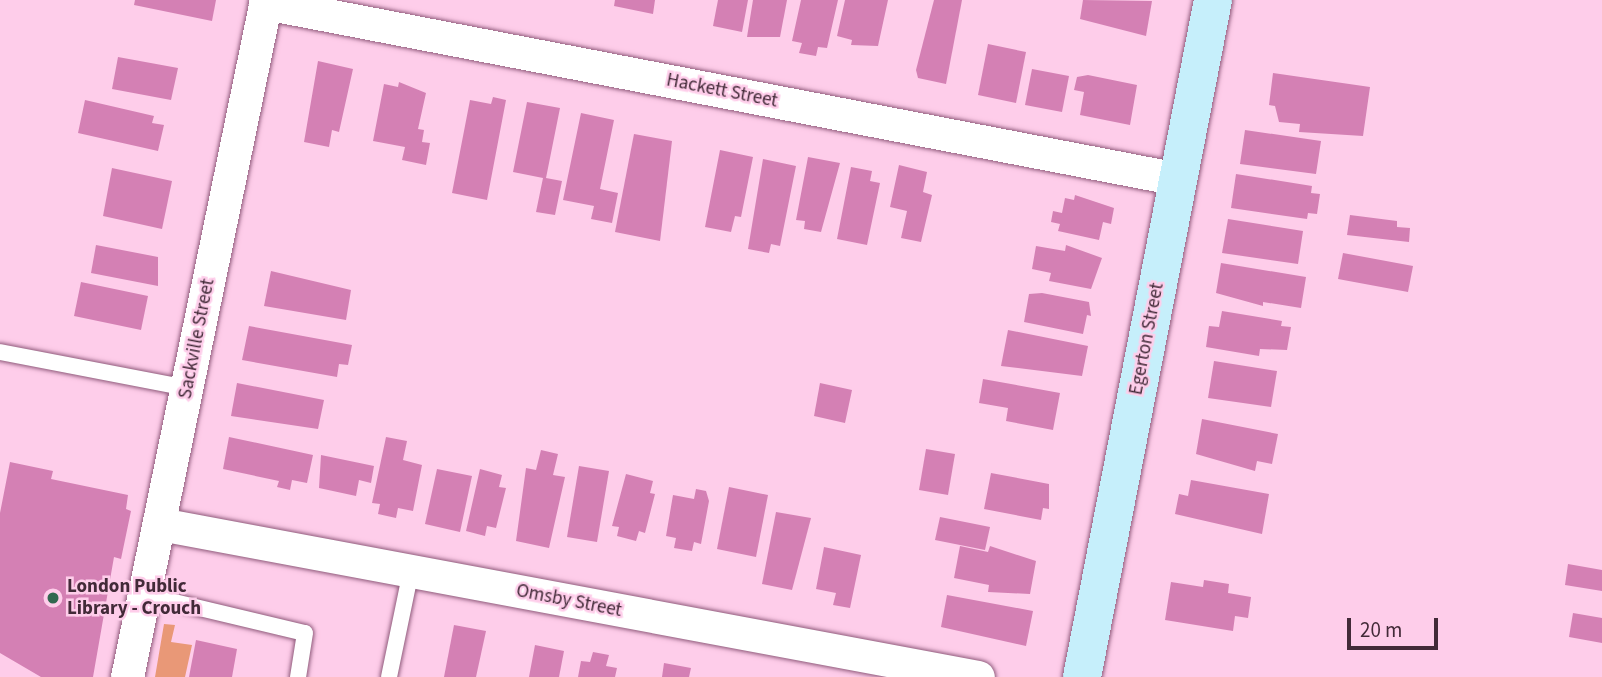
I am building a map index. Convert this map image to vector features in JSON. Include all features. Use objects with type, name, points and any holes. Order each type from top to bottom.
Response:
[{"type":"street","name":"Egerton Street","points":[[1082,677],[1213,0]]},
{"type":"street","name":"Hackett Street","points":[[265,1],[1178,179]]},
{"type":"street","name":"Sackville Street","points":[[127,677],[265,1]]},
{"type":"street","name":"Omsby Street","points":[[160,524],[978,677]]},
{"type":"lane","points":[[0,352],[187,388]]},
{"type":"lane","points":[[388,677],[411,571]]},
{"type":"lane","points":[[145,595],[305,634],[298,677]]},
{"type":"shaded area","points":[[164,624],[175,625],[171,642],[192,645],[185,677],[155,677]]},
{"type":"building","points":[[135,0],[216,0],[212,21],[134,5]]},
{"type":"building","points":[[615,0],[655,0],[653,14],[614,6]]},
{"type":"building","points":[[718,0],[748,0],[742,32],[713,26]]},
{"type":"building","points":[[753,0],[787,0],[780,37],[747,37]]},
{"type":"building","points":[[801,0],[838,0],[827,48],[818,47],[816,56],[799,53],[802,43],[792,41]]},
{"type":"building","points":[[845,0],[888,0],[878,46],[851,45],[852,40],[837,36]]},
{"type":"building","points":[[934,0],[962,0],[946,84],[918,78],[916,70]]},
{"type":"building","points":[[1083,0],[1152,1],[1146,36],[1080,19]]},
{"type":"building","points":[[988,44],[1026,52],[1016,103],[978,95]]},
{"type":"building","points":[[118,57],[178,68],[171,100],[112,89]]},
{"type":"building","points":[[318,61],[353,69],[339,132],[332,130],[329,147],[304,142]]},
{"type":"building","points":[[1032,69],[1069,76],[1062,112],[1025,105]]},
{"type":"building","points":[[1273,73],[1370,87],[1363,136],[1299,132],[1300,124],[1279,122],[1275,106],[1269,105]]},
{"type":"building","points":[[1088,75],[1137,85],[1130,125],[1080,115],[1084,92],[1074,90],[1077,77]]},
{"type":"building","points":[[399,82],[426,93],[418,129],[424,130],[422,142],[430,143],[426,165],[402,160],[405,147],[373,141],[384,84],[398,87]]},
{"type":"building","points":[[493,97],[506,100],[487,200],[452,193],[470,100],[491,104]]},
{"type":"building","points":[[85,100],[154,116],[152,123],[164,125],[158,151],[78,133]]},
{"type":"building","points":[[527,102],[560,108],[546,178],[562,181],[555,215],[536,212],[543,178],[513,172]]},
{"type":"building","points":[[581,113],[614,120],[600,189],[618,193],[612,223],[591,219],[594,206],[563,200]]},
{"type":"building","points":[[1245,130],[1321,141],[1316,174],[1240,164]]},
{"type":"building","points":[[634,134],[672,141],[660,241],[615,232]]},
{"type":"building","points":[[720,150],[753,157],[741,217],[735,216],[731,232],[705,227]]},
{"type":"building","points":[[808,157],[840,163],[821,232],[804,229],[805,221],[796,220]]},
{"type":"building","points":[[763,159],[796,166],[780,246],[771,244],[769,253],[748,249]]},
{"type":"building","points":[[899,165],[927,172],[923,192],[932,195],[921,242],[901,238],[907,211],[890,207]]},
{"type":"building","points":[[851,167],[872,171],[870,181],[880,183],[867,245],[837,239]]},
{"type":"building","points":[[112,168],[172,181],[162,229],[103,216]]},
{"type":"building","points":[[1236,174],[1312,186],[1311,193],[1320,194],[1317,214],[1308,213],[1307,219],[1231,208]]},
{"type":"building","points":[[1075,195],[1114,208],[1111,224],[1103,222],[1099,240],[1058,231],[1060,224],[1051,222],[1053,211],[1062,213],[1065,198],[1074,200]]},
{"type":"building","points":[[1350,215],[1397,221],[1397,227],[1410,228],[1409,242],[1347,235]]},
{"type":"building","points":[[1228,219],[1303,231],[1298,264],[1222,253]]},
{"type":"building","points":[[96,245],[158,257],[158,286],[91,273]]},
{"type":"building","points":[[1066,245],[1102,258],[1091,289],[1049,281],[1051,273],[1032,269],[1036,246],[1065,251]]},
{"type":"building","points":[[1343,253],[1413,266],[1408,292],[1338,279]]},
{"type":"building","points":[[1221,263],[1306,277],[1301,308],[1263,302],[1263,306],[1216,293]]},
{"type":"building","points":[[271,271],[351,290],[346,320],[264,306]]},
{"type":"building","points":[[81,282],[148,296],[141,330],[74,316]]},
{"type":"building","points":[[1042,293],[1089,302],[1091,316],[1087,315],[1083,334],[1024,322],[1029,294]]},
{"type":"building","points":[[1222,311],[1282,321],[1281,326],[1291,327],[1287,350],[1260,349],[1259,356],[1206,347],[1209,326],[1219,327]]},
{"type":"building","points":[[249,326],[352,345],[348,365],[339,364],[337,377],[242,360]]},
{"type":"building","points":[[1008,330],[1088,346],[1082,376],[1001,366]]},
{"type":"building","points":[[1214,361],[1277,371],[1271,407],[1208,398]]},
{"type":"building","points":[[983,379],[1060,393],[1053,430],[1006,421],[1008,408],[979,403]]},
{"type":"building","points":[[237,383],[324,400],[318,429],[231,416]]},
{"type":"building","points":[[820,383],[852,390],[845,423],[814,416]]},
{"type":"building","points":[[1202,419],[1278,434],[1272,464],[1257,461],[1255,471],[1196,454]]},
{"type":"building","points":[[229,437],[313,455],[307,483],[292,480],[290,490],[277,487],[279,481],[223,469]]},
{"type":"building","points":[[386,437],[407,441],[403,460],[422,465],[413,511],[398,508],[396,518],[378,514],[380,504],[372,503]]},
{"type":"building","points":[[926,449],[955,454],[948,495],[919,490]]},
{"type":"building","points":[[541,450],[558,454],[553,475],[565,477],[549,548],[516,541],[526,468],[536,470]]},
{"type":"building","points":[[321,455],[374,466],[371,483],[359,480],[356,496],[319,488]]},
{"type":"building","name":"London Public Library - Crouch","points":[[10,462],[53,471],[51,479],[128,495],[126,509],[131,511],[121,559],[114,557],[93,677],[41,677],[0,653],[0,513]]},
{"type":"building","points":[[579,466],[609,471],[597,542],[567,537]]},
{"type":"building","points":[[437,469],[472,476],[460,532],[425,524]]},
{"type":"building","points":[[480,469],[502,475],[499,487],[506,488],[496,528],[487,526],[485,536],[466,531]]},
{"type":"building","points":[[991,473],[1049,484],[1049,509],[1043,508],[1041,520],[984,509]]},
{"type":"building","points":[[626,474],[653,481],[650,493],[655,494],[645,533],[639,531],[636,541],[617,536],[619,527],[612,526]]},
{"type":"building","points":[[1191,480],[1269,494],[1262,534],[1175,514],[1179,494],[1188,496]]},
{"type":"building","points":[[729,487],[768,495],[756,557],[717,549]]},
{"type":"building","points":[[696,489],[706,491],[709,501],[701,544],[694,542],[692,551],[674,548],[676,538],[666,536],[673,495],[694,499]]},
{"type":"building","points":[[776,512],[811,518],[792,590],[762,584]]},
{"type":"building","points":[[940,517],[990,527],[985,550],[935,540]]},
{"type":"building","points":[[960,546],[988,552],[990,546],[1036,561],[1030,594],[988,592],[989,585],[954,578]]},
{"type":"building","points":[[824,547],[861,555],[850,608],[833,605],[836,593],[816,589]]},
{"type":"building","points":[[1568,564],[1602,570],[1602,591],[1565,585]]},
{"type":"building","points":[[1204,580],[1229,584],[1228,593],[1251,597],[1248,618],[1235,616],[1233,631],[1165,620],[1171,582],[1203,587]]},
{"type":"building","points":[[947,595],[1033,611],[1026,646],[941,627]]},
{"type":"building","points":[[1573,613],[1602,618],[1602,643],[1569,637]]},
{"type":"building","points":[[454,625],[486,631],[476,677],[444,677]]},
{"type":"building","points":[[196,640],[237,649],[232,677],[189,677]]},
{"type":"building","points":[[535,645],[564,651],[559,677],[529,677]]},
{"type":"building","points":[[593,652],[609,655],[606,666],[617,668],[615,677],[578,677],[581,661],[590,662]]},
{"type":"building","points":[[664,663],[691,668],[689,677],[662,677]]},
{"type":"place","name":"London Public Library - Crouch","points":[[53,598]]}]
